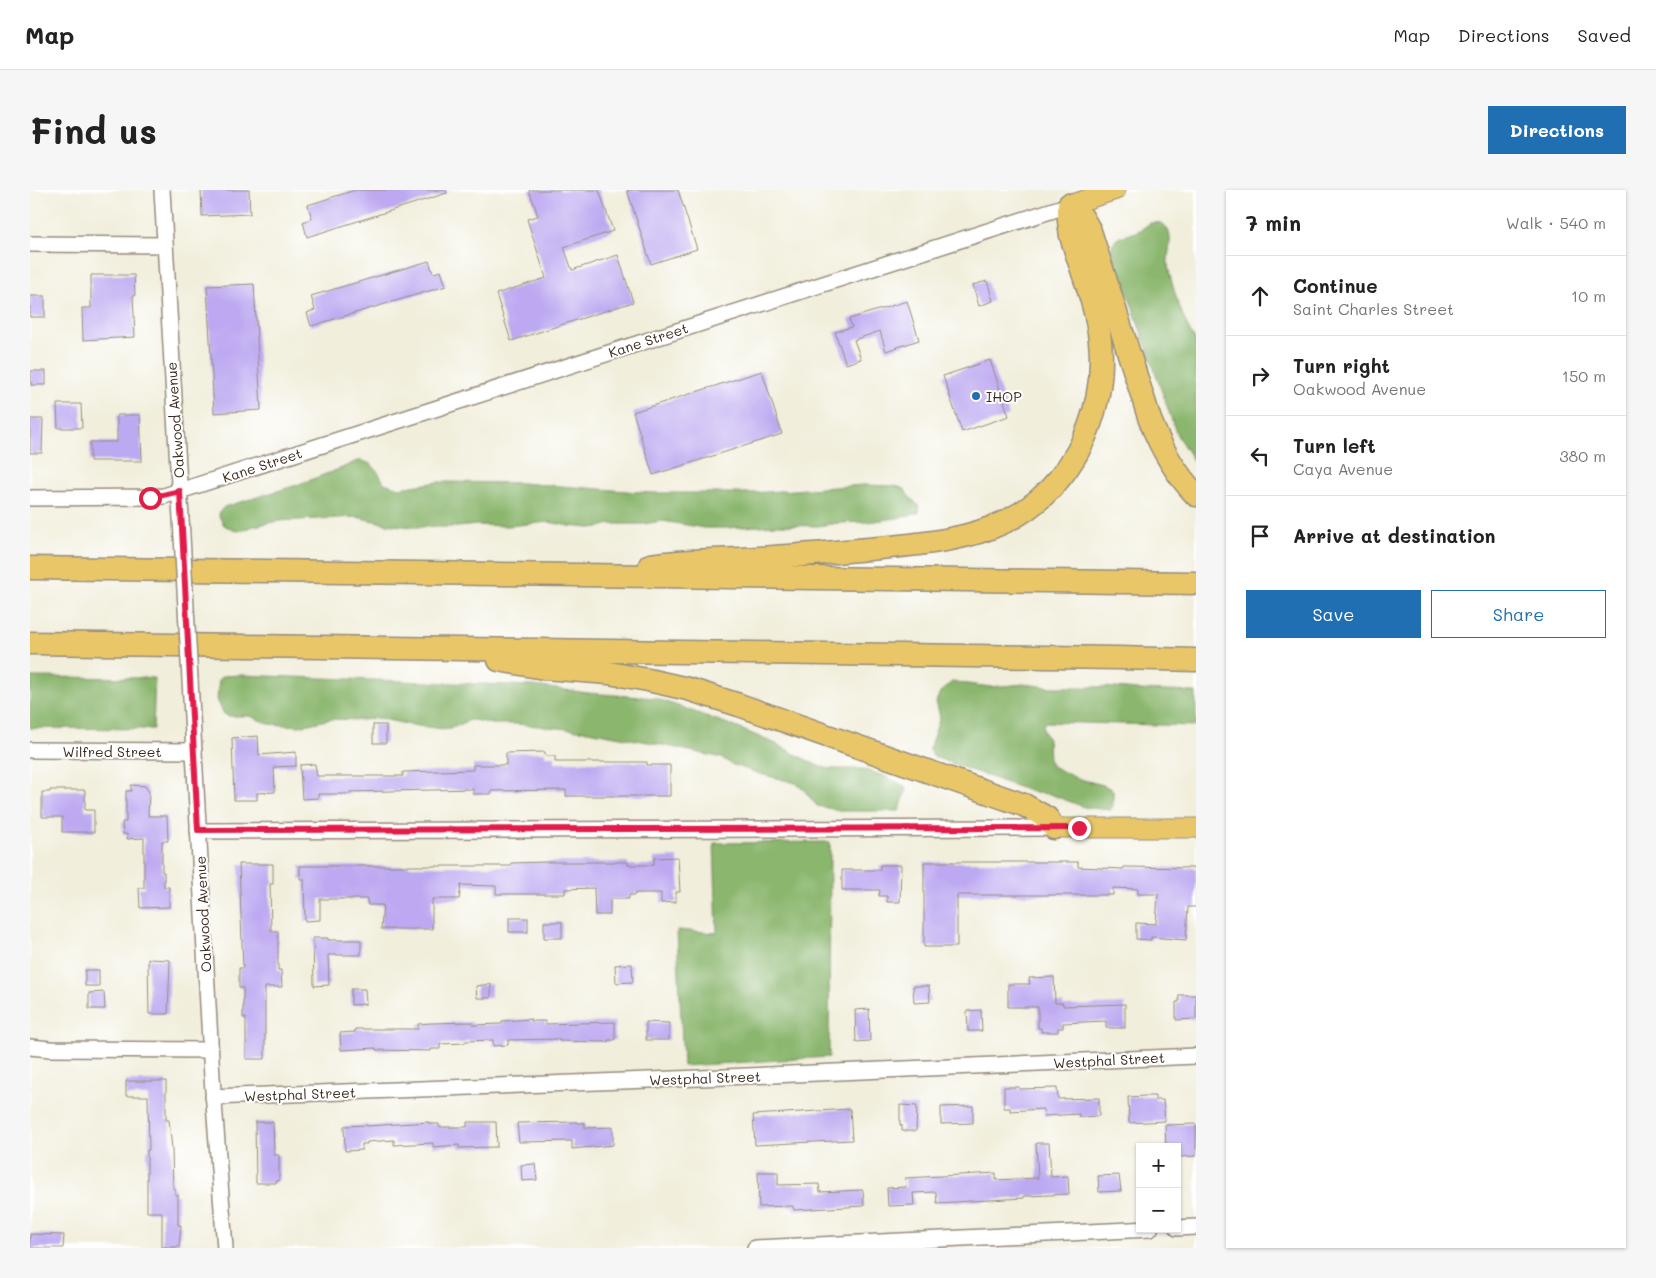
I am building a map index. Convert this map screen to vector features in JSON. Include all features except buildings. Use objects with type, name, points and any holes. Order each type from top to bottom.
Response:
[{"type":"highway","points":[[1070,205],[1082,217],[1090,231],[1157,437],[1176,471],[1196,495]]},
{"type":"highway","points":[[599,576],[637,567],[673,562],[801,555],[947,541],[990,529],[1034,503],[1060,477],[1080,447],[1090,423],[1099,386],[1101,355],[1099,328],[1071,236],[1069,221],[1070,205]]},
{"type":"highway","points":[[30,568],[1196,584]]},
{"type":"highway","points":[[30,643],[1196,660]]},
{"type":"highway","points":[[454,649],[525,665],[589,670],[630,676],[709,695],[1024,805],[1047,818],[1054,828]]},
{"type":"main road","name":"Kane Street","points":[[1070,205],[1116,190]]},
{"type":"main road","points":[[1054,828],[1196,828]]},
{"type":"street","name":"Oakwood Avenue","points":[[162,190],[210,1050],[225,1248]]},
{"type":"street","name":"Kane Street","points":[[30,498],[150,498],[180,491],[1070,205]]},
{"type":"street","points":[[30,244],[165,245]]},
{"type":"street","name":"Wilfred Street","points":[[30,750],[194,751]]},
{"type":"street","points":[[198,830],[1054,828]]},
{"type":"street","points":[[30,1047],[50,1049],[210,1050]]},
{"type":"street","name":"Westphal Street","points":[[213,1097],[725,1078],[1196,1056]]},
{"type":"street","points":[[1181,1228],[1196,1227]]},
{"type":"street","points":[[755,1248],[1136,1230]]},
{"type":"green space","points":[[1150,223],[1162,223],[1170,235],[1168,264],[1171,281],[1183,316],[1196,341],[1196,465],[1177,435],[1128,294],[1112,254],[1115,240],[1138,231]]},
{"type":"green space","points":[[357,461],[371,464],[384,483],[400,488],[438,482],[522,483],[652,493],[753,493],[863,485],[895,486],[905,489],[907,494],[919,506],[919,512],[897,518],[818,526],[777,525],[704,528],[663,521],[642,524],[610,524],[590,528],[549,522],[508,526],[413,527],[356,517],[278,521],[238,531],[224,525],[219,516],[220,511],[224,507],[294,486]]},
{"type":"green space","points":[[240,675],[534,686],[588,693],[655,698],[731,725],[776,744],[818,766],[830,769],[862,769],[884,776],[905,786],[906,792],[899,811],[842,811],[817,806],[796,783],[760,774],[731,764],[722,758],[588,731],[518,724],[492,724],[474,720],[444,729],[378,718],[362,720],[331,719],[300,726],[269,724],[250,716],[229,716],[224,714],[217,700],[219,679],[223,676]]},
{"type":"green space","points":[[30,677],[155,678],[153,729],[30,728]]},
{"type":"green space","points":[[952,682],[991,687],[1024,684],[1048,687],[1105,687],[1196,692],[1196,726],[1046,722],[1043,725],[1043,730],[1048,740],[1049,761],[1052,766],[1076,778],[1103,785],[1113,790],[1113,806],[1110,810],[1084,807],[1050,794],[1035,793],[934,757],[929,749],[940,717],[936,702],[940,692]]},
{"type":"green space","points":[[830,842],[829,1057],[683,1066],[677,930],[717,933],[714,843]]},
{"type":"place","name":"IHOP","points":[[976,396]]},
{"type":"route","points":[[150,498],[180,491],[198,830],[1079,828]]}]
